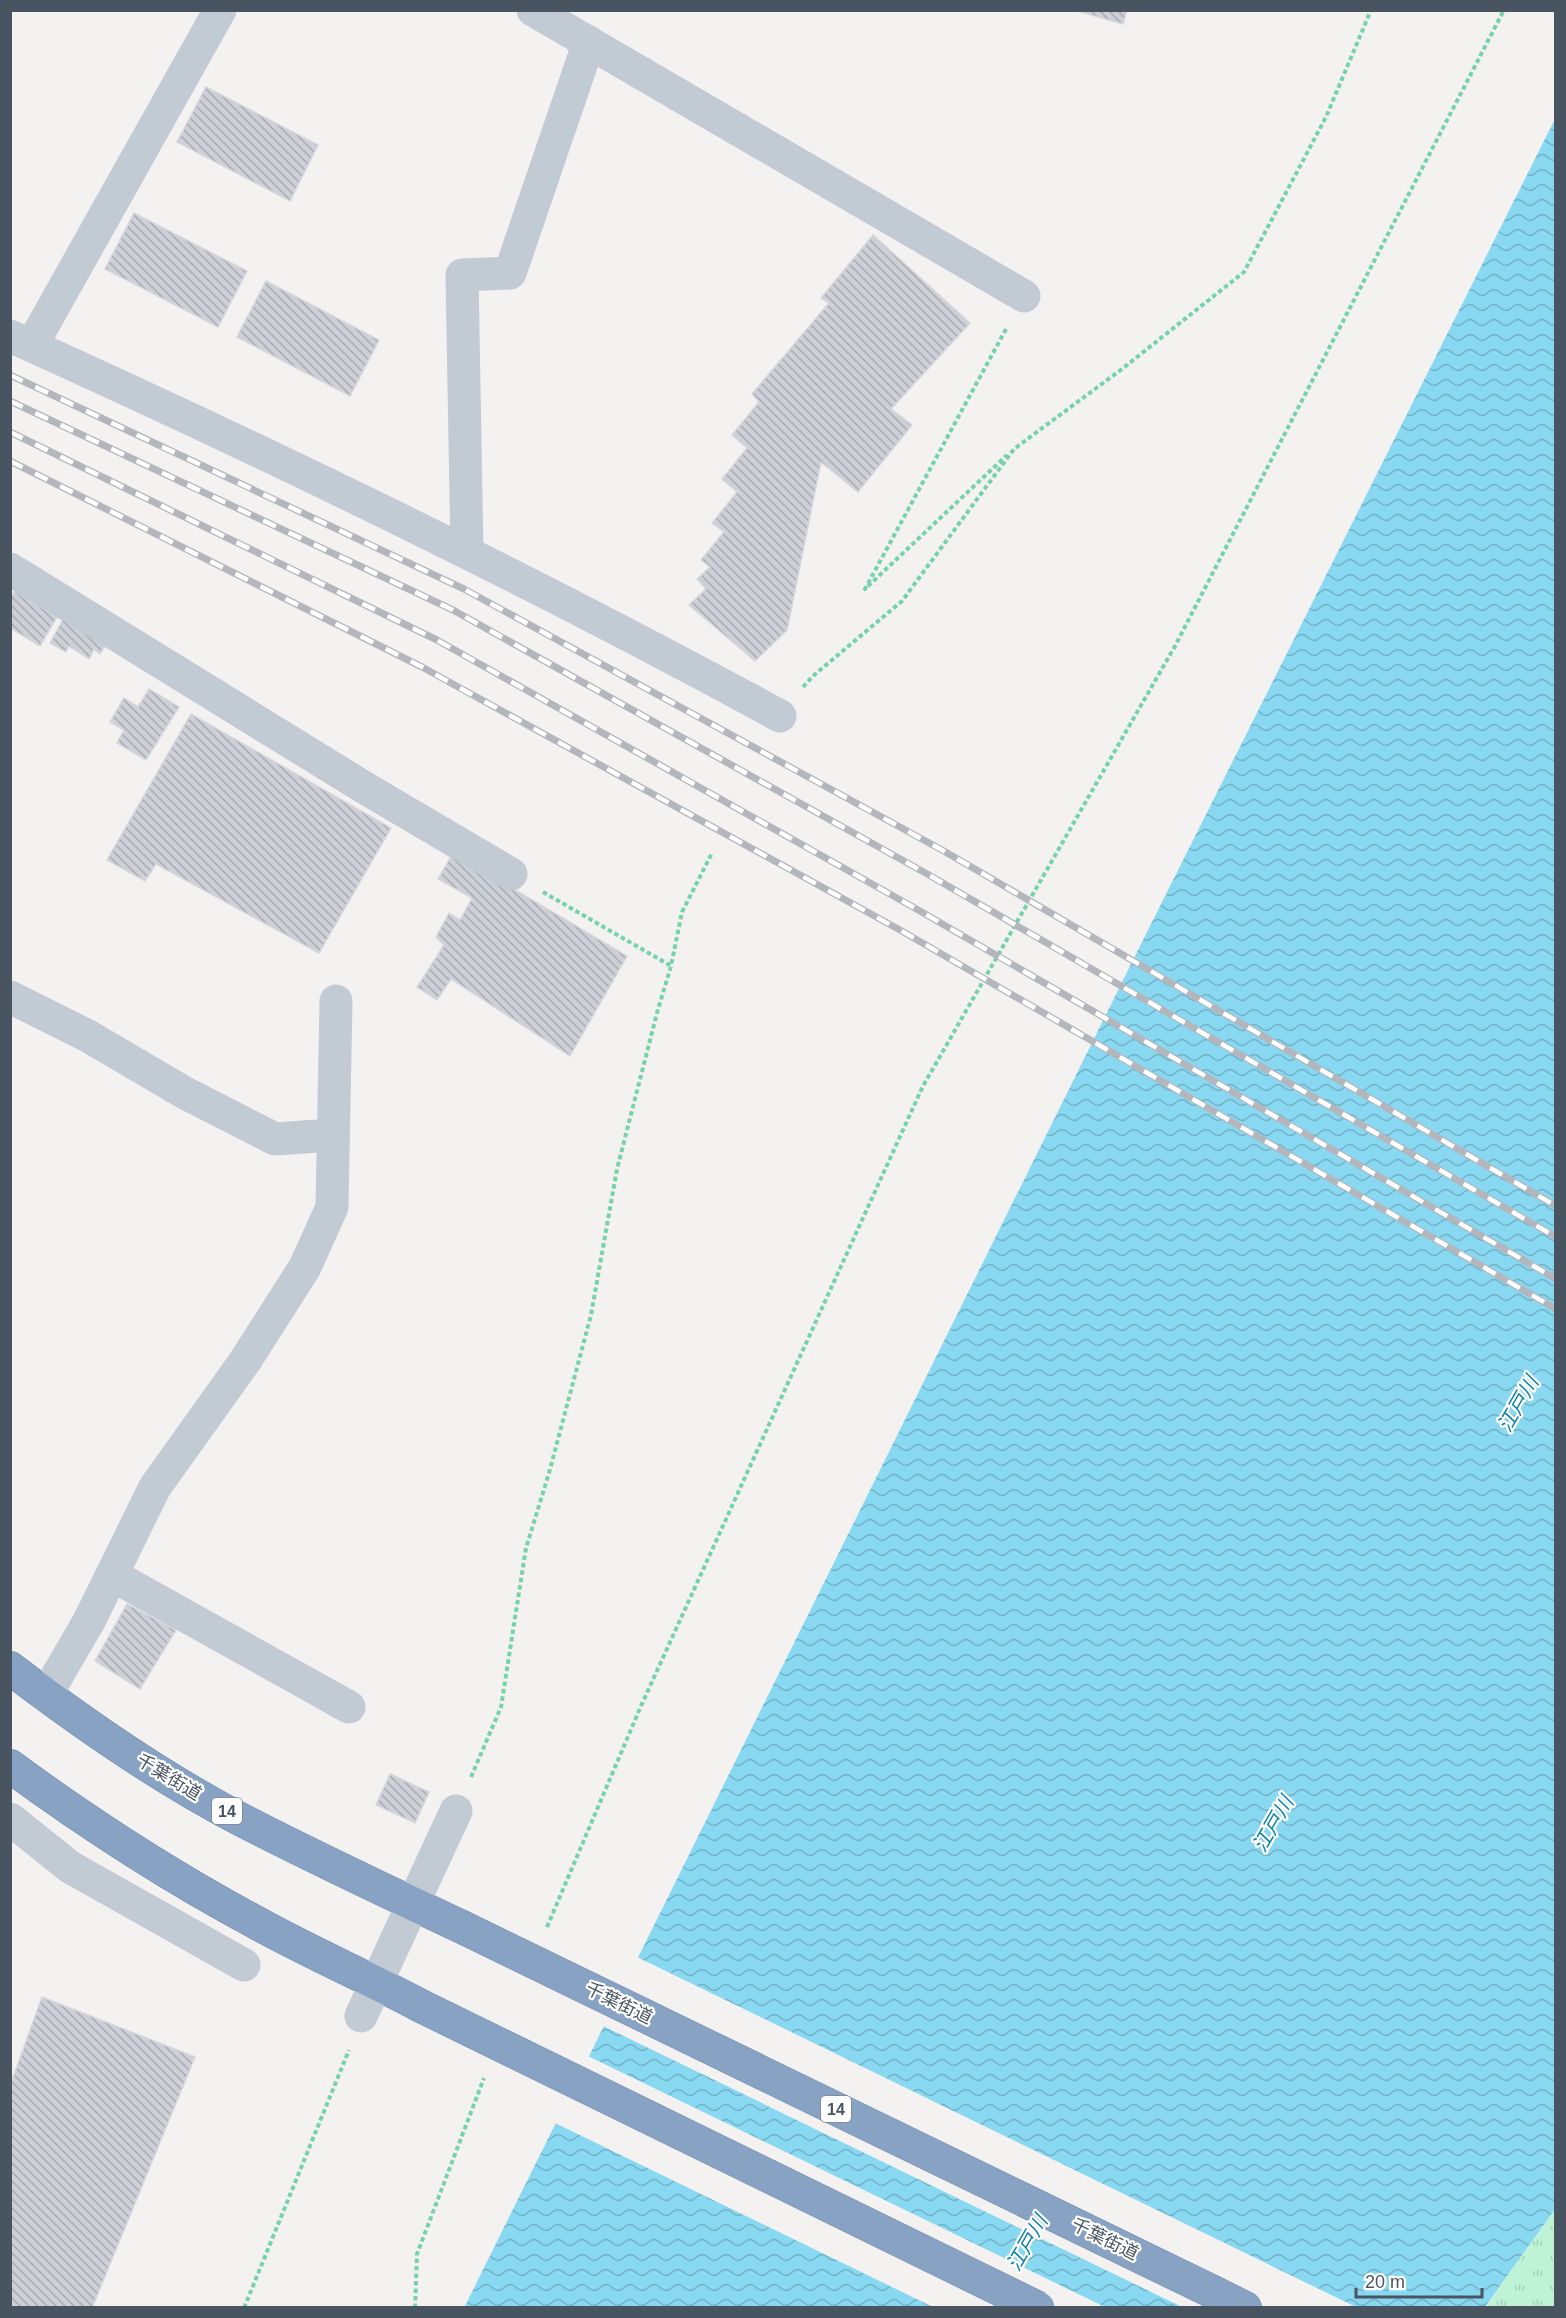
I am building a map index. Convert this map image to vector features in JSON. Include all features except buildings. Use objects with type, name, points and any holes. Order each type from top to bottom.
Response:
[{"type":"highway","name":"千葉街道","points":[[10,1668],[137,1758],[237,1817],[1245,2307]]},
{"type":"highway","points":[[10,1766],[71,1811],[166,1871],[258,1924],[1038,2307]]},
{"type":"street","points":[[220,10],[21,341],[466,552],[780,716]]},
{"type":"street","points":[[533,10],[1024,296]]},
{"type":"street","points":[[466,552],[462,275],[510,273],[589,42]]},
{"type":"street","points":[[10,570],[364,788],[511,874]]},
{"type":"street","points":[[10,997],[88,1036],[185,1094],[275,1139],[332,1136]]},
{"type":"street","points":[[46,1695],[89,1621],[155,1487],[245,1361],[305,1267],[332,1207],[336,1000]]},
{"type":"street","points":[[111,1575],[349,1707]]},
{"type":"street","points":[[361,2016],[456,1810]]},
{"type":"street","points":[[10,1819],[70,1867],[244,1965]]},
{"type":"path","points":[[1024,296],[865,589],[1014,449],[1122,369],[1244,272],[1326,117],[1371,10]]},
{"type":"path","points":[[543,1936],[641,1706],[923,1086],[1175,646],[1504,10]]},
{"type":"path","points":[[780,716],[813,676],[902,601],[1014,449]]},
{"type":"path","points":[[456,1810],[501,1707],[526,1548],[549,1473],[591,1315],[617,1169],[671,966],[682,912],[712,853]]},
{"type":"path","points":[[511,874],[671,966]]},
{"type":"path","points":[[244,2307],[361,2016]]},
{"type":"path","points":[[415,2307],[417,2254],[469,2112],[488,2068]]},
{"type":"green space","points":[[1555,2209],[1555,2307],[1485,2308],[1487,2305]]},
{"type":"water","name":"江戸川","points":[[1555,119],[1555,2209],[1485,2307],[464,2308],[1144,938]]},
{"type":"pier","points":[[635,1956],[1356,2307],[1182,2307],[601,2025]]},
{"type":"pier","points":[[586,2055],[1105,2307],[933,2307],[553,2122]]},
{"type":"railway","points":[[10,375],[464,589],[942,850],[1556,1206]]},
{"type":"railway","points":[[10,401],[453,610],[929,875],[1556,1237]]},
{"type":"railway","points":[[10,432],[437,640],[913,907],[1556,1279]]},
{"type":"railway","points":[[10,461],[422,667],[900,930],[1556,1309]]}]
